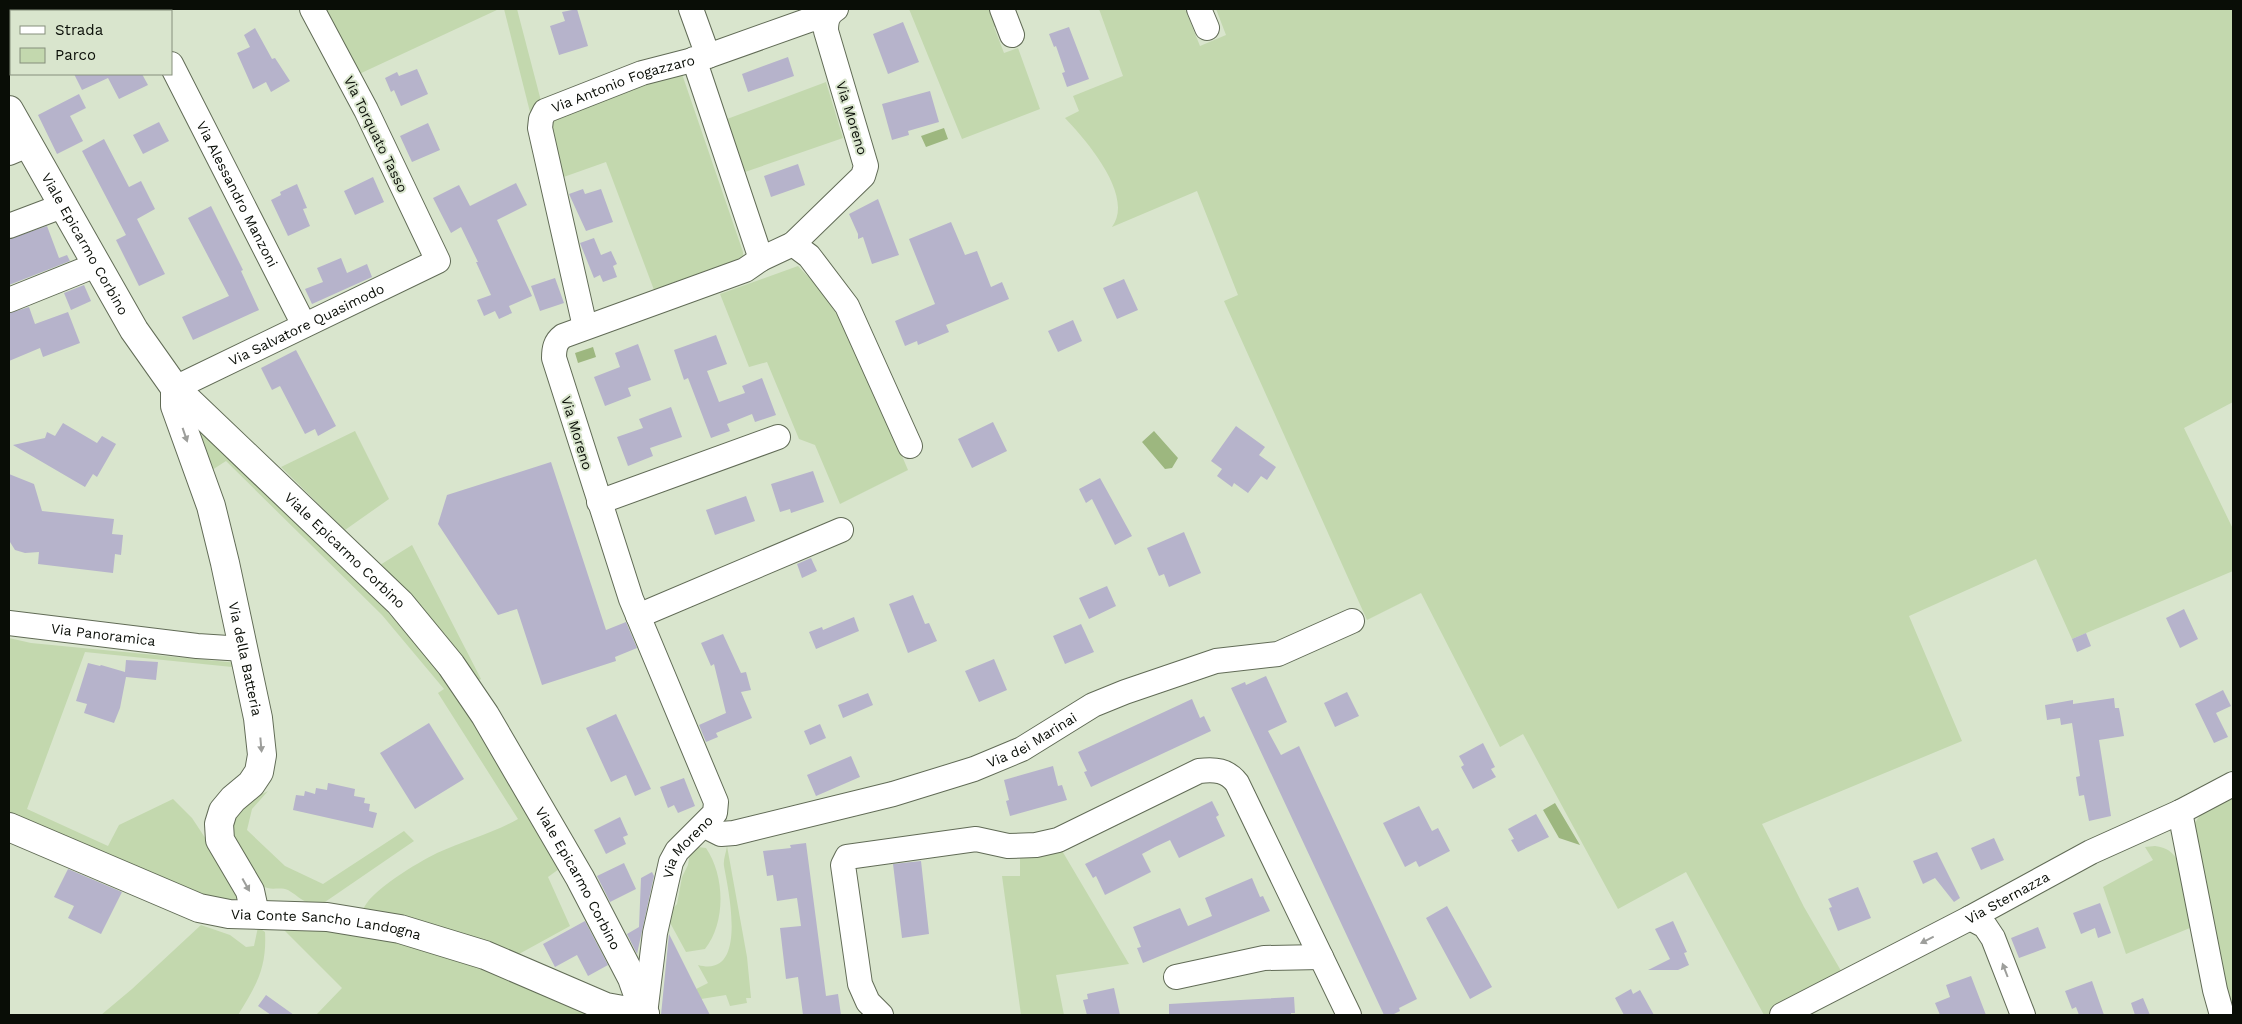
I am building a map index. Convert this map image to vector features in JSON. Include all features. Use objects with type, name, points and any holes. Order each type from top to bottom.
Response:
[{"type":"main road","name":"Viale Epicarmo Corbino","points":[[9,110],[18,149],[62,206],[134,330],[175,388],[400,603],[451,665],[485,715],[580,878],[641,975],[645,1015]]},
{"type":"main road","name":"Via della Batteria","points":[[175,388],[175,406],[211,506],[235,603],[258,718],[262,755],[259,772],[251,784],[233,799],[223,811],[219,824],[220,840],[250,891],[255,914]]},
{"type":"main road","name":"Via Conte Sancho Landogna","points":[[9,827],[199,908],[229,914],[327,917],[400,929],[485,955],[606,1007],[645,1015]]},
{"type":"street","name":"Via Torquato Tasso","points":[[312,9],[366,110],[438,261]]},
{"type":"street","points":[[691,9],[701,58],[761,259]]},
{"type":"street","points":[[1002,9],[1012,34]]},
{"type":"street","name":"Via Antonio Fogazzaro","points":[[585,328],[540,128],[541,119],[545,111],[633,76],[701,58],[812,19],[831,15]]},
{"type":"street","name":"Via Moreno","points":[[641,975],[655,933],[671,862],[677,851],[705,826],[715,813],[716,802],[638,616],[599,502],[554,358],[554,347],[558,340],[585,328],[745,270],[761,259],[794,244],[862,176],[866,166],[826,32],[831,15]]},
{"type":"street","name":"Via Alessandro Manzoni","points":[[172,66],[304,325]]},
{"type":"street","points":[[9,226],[62,206]]},
{"type":"street","points":[[794,244],[809,256],[847,306],[910,446]]},
{"type":"street","name":"Via Salvatore Quasimodo","points":[[175,388],[438,261]]},
{"type":"street","points":[[9,300],[96,266]]},
{"type":"street","points":[[599,502],[778,437]]},
{"type":"street","points":[[638,616],[840,530]]},
{"type":"street","points":[[197,646],[213,640],[223,632],[232,618],[235,603]]},
{"type":"street","name":"Via dei Marinai","points":[[705,826],[721,834],[734,833],[893,794],[974,769],[1022,749],[1093,705],[1125,692],[1216,661],[1278,654],[1352,621]]},
{"type":"street","name":"Via Panoramica","points":[[9,623],[197,646],[244,648]]},
{"type":"street","points":[[881,1015],[868,1002],[860,984],[844,864],[847,857],[976,839],[1008,846],[1036,845],[1058,840],[1199,771],[1210,769],[1222,771],[1231,776],[1237,783],[1349,1015]]},
{"type":"street","name":"Via Sternazza","points":[[1782,1015],[1970,918],[2091,852],[2180,812],[2233,784]]},
{"type":"street","points":[[2180,812],[2215,990],[2222,1015]]},
{"type":"street","points":[[1970,918],[1985,926],[1993,938],[2023,1015]]},
{"type":"street","points":[[1176,977],[1264,958],[1321,957]]},
{"type":"green space","points":[[323,9],[499,9],[357,75]]},
{"type":"green space","points":[[504,9],[517,9],[541,101],[532,120]]},
{"type":"green space","points":[[909,9],[993,9],[999,25],[994,27],[1004,53],[1018,48],[1040,109],[962,139]]},
{"type":"green space","points":[[1099,9],[1185,9],[1200,46],[1226,35],[1216,9],[2233,9],[2233,402],[2184,428],[2233,529],[2233,571],[2072,639],[2036,559],[1909,616],[1962,741],[1762,824],[1804,907],[1844,976],[1768,1015],[1764,1015],[1686,872],[1618,909],[1523,734],[1500,747],[1421,593],[1367,620],[1224,301],[1238,295],[1197,191],[1112,227],[1117,214],[1117,200],[1113,185],[1095,154],[1065,118],[1079,111],[1073,96],[1123,76]]},
{"type":"green space","points":[[682,74],[743,252],[743,259],[654,290],[606,162],[558,179],[547,121],[605,93]]},
{"type":"green space","points":[[826,82],[843,138],[745,172],[727,119]]},
{"type":"green space","points":[[798,266],[818,287],[849,332],[908,470],[840,504],[815,445],[799,439],[767,362],[749,367],[720,294]]},
{"type":"green space","points":[[191,415],[362,584],[411,637],[449,686],[469,716],[559,869],[548,877],[570,926],[519,954],[458,932],[417,920],[363,911],[367,903],[383,887],[418,863],[437,853],[518,819],[438,693],[444,689],[382,615],[226,461],[212,470]]},
{"type":"green space","points":[[355,431],[389,499],[345,530],[281,467]]},
{"type":"green space","points":[[412,545],[481,679],[477,681],[445,634],[380,565]]},
{"type":"green space","points":[[9,638],[31,643],[238,663],[242,668],[85,652],[27,809],[108,846],[119,825],[173,799],[192,818],[237,886],[238,899],[230,901],[198,896],[9,815]]},
{"type":"green space","points":[[268,791],[252,809],[247,830],[285,866],[323,884],[404,831],[414,841],[325,902],[319,904],[309,903],[288,890],[268,888],[262,885],[251,872],[233,836],[232,828],[237,814],[248,803]]},
{"type":"green space","points":[[2233,797],[2233,1015],[2192,827],[2201,814]]},
{"type":"green space","points":[[727,846],[747,957],[751,998],[746,998],[747,1003],[730,1006],[726,995],[701,999],[696,989],[708,983],[698,965],[714,966],[724,959],[730,946],[732,929],[731,911],[724,864]]},
{"type":"green space","points":[[2155,846],[2169,850],[2178,861],[2190,928],[2126,954],[2103,887],[2153,860],[2145,847]]},
{"type":"green space","points":[[698,847],[706,848],[717,872],[720,885],[720,913],[712,938],[705,949],[686,952],[668,919],[668,914],[677,904],[682,877],[688,865],[690,852]]},
{"type":"green space","points":[[1061,849],[1129,964],[1056,975],[1064,1015],[1021,1015],[1002,876],[1020,876],[1020,857]]},
{"type":"green space","points":[[294,924],[435,948],[601,1015],[316,1015],[342,988],[281,927]]},
{"type":"green space","points":[[201,925],[230,935],[246,947],[254,946],[258,927],[265,932],[264,956],[259,976],[238,1015],[101,1015],[132,989]]},
{"type":"shaded area","points":[[944,128],[948,139],[926,147],[921,136]]},
{"type":"shaded area","points":[[593,347],[596,357],[578,363],[575,353]]},
{"type":"shaded area","points":[[1154,431],[1178,458],[1172,468],[1165,469],[1142,442]]},
{"type":"shaded area","points":[[1555,803],[1580,845],[1559,838],[1543,810]]},
{"type":"building","points":[[577,9],[588,46],[559,55],[550,26],[565,21],[562,12]]},
{"type":"building","points":[[903,22],[919,62],[888,74],[873,34]]},
{"type":"building","points":[[1069,27],[1089,79],[1067,87],[1062,73],[1065,72],[1056,46],[1054,47],[1049,34]]},
{"type":"building","points":[[255,28],[272,59],[275,58],[290,81],[271,92],[266,82],[253,89],[237,53],[250,47],[244,35]]},
{"type":"building","points":[[788,57],[794,76],[748,92],[742,74]]},
{"type":"building","points":[[417,69],[428,94],[401,106],[394,90],[391,92],[385,78],[397,72],[399,76]]},
{"type":"building","points":[[74,75],[143,75],[148,85],[119,99],[108,78],[82,90]]},
{"type":"building","points":[[930,91],[939,122],[908,131],[909,135],[892,140],[882,104]]},
{"type":"building","points":[[79,94],[86,108],[70,116],[83,141],[57,154],[38,115]]},
{"type":"building","points":[[159,122],[169,141],[143,154],[133,135]]},
{"type":"building","points":[[428,123],[440,150],[412,162],[400,136]]},
{"type":"building","points":[[104,139],[129,187],[141,181],[155,209],[137,219],[165,274],[139,286],[116,240],[126,235],[82,151]]},
{"type":"building","points":[[798,164],[805,185],[771,197],[764,176]]},
{"type":"building","points":[[373,177],[384,202],[355,215],[344,191]]},
{"type":"building","points":[[516,183],[527,205],[497,220],[532,296],[509,306],[512,313],[499,319],[495,311],[484,316],[477,300],[491,295],[476,262],[478,262],[461,227],[451,233],[433,198],[459,185],[470,206]]},
{"type":"building","points":[[297,184],[307,208],[303,209],[310,226],[288,236],[271,200],[281,195],[280,192]]},
{"type":"building","points":[[583,189],[585,194],[601,189],[613,222],[586,231],[569,194]]},
{"type":"building","points":[[878,199],[899,255],[872,264],[863,237],[858,239],[858,234],[849,214]]},
{"type":"building","points":[[211,206],[243,270],[241,271],[259,310],[193,340],[182,317],[229,296],[188,218]]},
{"type":"building","points":[[951,222],[965,255],[977,251],[991,287],[1002,282],[1009,299],[946,325],[949,332],[918,345],[917,341],[905,346],[895,321],[935,304],[909,239]]},
{"type":"building","points":[[47,226],[59,258],[67,255],[70,261],[9,285],[9,239]]},
{"type":"building","points":[[594,238],[601,255],[611,251],[617,264],[613,266],[617,277],[603,282],[600,275],[594,278],[580,243]]},
{"type":"building","points":[[341,258],[347,273],[367,264],[372,277],[312,304],[305,289],[323,282],[317,268]]},
{"type":"building","points":[[555,278],[564,303],[540,311],[531,286]]},
{"type":"building","points":[[1124,279],[1138,310],[1117,319],[1103,288]]},
{"type":"building","points":[[84,285],[91,301],[71,310],[64,293]]},
{"type":"building","points":[[29,307],[35,324],[68,312],[80,343],[43,357],[40,348],[9,361],[9,313]]},
{"type":"building","points":[[1073,320],[1082,341],[1058,352],[1048,331]]},
{"type":"building","points":[[716,335],[727,364],[707,371],[719,402],[745,393],[742,386],[762,378],[776,415],[755,422],[752,414],[727,424],[730,431],[711,438],[688,378],[684,380],[674,350]]},
{"type":"building","points":[[638,344],[651,380],[628,388],[631,396],[605,406],[594,377],[620,367],[615,353]]},
{"type":"building","points":[[296,350],[336,426],[318,436],[315,429],[305,434],[280,386],[272,390],[261,368]]},
{"type":"building","points":[[671,407],[682,437],[650,448],[653,456],[628,466],[617,437],[643,428],[639,419]]},
{"type":"building","points":[[993,422],[1007,451],[972,468],[958,439]]},
{"type":"building","points":[[63,423],[97,443],[102,436],[116,444],[97,477],[93,474],[85,487],[13,445],[45,438],[47,432],[55,436]]},
{"type":"building","points":[[1236,426],[1265,447],[1259,455],[1276,467],[1267,480],[1261,476],[1248,493],[1234,483],[1232,487],[1217,476],[1222,469],[1211,461]]},
{"type":"building","points":[[551,462],[606,630],[626,622],[637,648],[615,657],[616,661],[542,685],[517,609],[498,615],[438,524],[447,495]]},
{"type":"building","points":[[813,471],[824,502],[791,513],[790,509],[780,512],[771,484]]},
{"type":"building","points":[[9,474],[34,484],[42,511],[114,519],[112,534],[123,535],[121,555],[115,554],[113,573],[38,564],[39,552],[25,553],[15,550],[10,542]]},
{"type":"building","points":[[1100,478],[1132,536],[1115,545],[1092,499],[1086,503],[1079,489]]},
{"type":"building","points":[[746,496],[755,521],[715,535],[706,510]]},
{"type":"building","points":[[1184,532],[1201,573],[1169,587],[1164,574],[1159,576],[1147,548]]},
{"type":"building","points":[[811,558],[817,571],[802,578],[797,564]]},
{"type":"building","points":[[1107,586],[1116,606],[1089,619],[1079,598]]},
{"type":"building","points":[[913,595],[925,624],[929,623],[937,641],[908,653],[889,604]]},
{"type":"building","points":[[2184,609],[2198,639],[2180,648],[2166,618]]},
{"type":"building","points":[[854,617],[859,631],[816,649],[809,632],[822,627],[823,630]]},
{"type":"building","points":[[1081,624],[1094,652],[1065,664],[1053,636]]},
{"type":"building","points":[[2086,633],[2091,646],[2077,652],[2072,639]]},
{"type":"building","points":[[723,634],[741,673],[746,672],[751,690],[741,692],[752,718],[716,733],[718,737],[706,742],[699,725],[726,713],[714,664],[711,666],[701,643]]},
{"type":"building","points":[[994,659],[1007,690],[979,702],[965,671]]},
{"type":"building","points":[[126,660],[158,662],[156,680],[126,677],[120,708],[114,723],[84,713],[87,704],[76,701],[88,663],[125,672]]},
{"type":"building","points":[[1266,676],[1287,722],[1268,731],[1281,755],[1299,746],[1417,999],[1399,1008],[1400,1011],[1392,1015],[1384,1015],[1231,688],[1245,682],[1246,685]]},
{"type":"building","points":[[2223,690],[2231,706],[2216,713],[2228,737],[2214,743],[2195,704]]},
{"type":"building","points":[[1347,692],[1359,716],[1335,727],[1324,703]]},
{"type":"building","points":[[868,693],[873,705],[843,718],[838,705]]},
{"type":"building","points":[[2114,698],[2115,708],[2119,708],[2124,736],[2099,740],[2111,816],[2089,821],[2084,795],[2079,796],[2076,777],[2080,776],[2072,723],[2061,725],[2060,718],[2047,720],[2045,705],[2073,700],[2073,704]]},
{"type":"building","points":[[1192,699],[1200,718],[1204,716],[1211,731],[1091,787],[1084,772],[1087,771],[1078,752]]},
{"type":"building","points":[[616,714],[651,789],[635,796],[626,775],[611,782],[586,728]]},
{"type":"building","points":[[429,723],[464,779],[415,809],[380,753]]},
{"type":"building","points":[[820,724],[826,738],[810,745],[804,731]]},
{"type":"building","points":[[1483,743],[1495,767],[1491,769],[1496,777],[1473,789],[1461,767],[1464,765],[1459,756]]},
{"type":"building","points":[[851,756],[860,777],[816,796],[807,775]]},
{"type":"building","points":[[1053,766],[1058,786],[1062,785],[1067,800],[1010,816],[1006,801],[1009,800],[1004,780]]},
{"type":"building","points":[[684,778],[695,806],[678,813],[674,805],[668,808],[660,787]]},
{"type":"building","points":[[328,783],[355,789],[354,796],[365,798],[364,803],[370,804],[369,811],[377,813],[373,828],[293,810],[296,795],[304,796],[305,791],[315,794],[316,788],[327,790]]},
{"type":"building","points":[[1212,801],[1219,815],[1216,817],[1225,836],[1179,858],[1170,840],[1155,847],[1142,854],[1151,872],[1105,895],[1096,876],[1093,878],[1085,864]]},
{"type":"building","points":[[1419,806],[1432,831],[1438,828],[1450,851],[1419,867],[1416,861],[1405,867],[1383,823]]},
{"type":"building","points":[[1536,814],[1549,837],[1518,852],[1511,840],[1514,839],[1508,829]]},
{"type":"building","points":[[620,817],[628,835],[623,837],[626,844],[606,854],[594,830]]},
{"type":"building","points":[[1994,838],[2004,860],[1981,870],[1971,848]]},
{"type":"building","points":[[806,843],[826,996],[838,994],[841,1015],[803,1015],[798,977],[786,979],[780,928],[801,926],[797,898],[777,901],[773,875],[767,876],[763,851],[791,848],[790,845]]},
{"type":"building","points":[[1937,852],[1960,898],[1954,902],[1935,878],[1923,884],[1913,861]]},
{"type":"building","points":[[921,861],[929,934],[902,938],[893,864]]},
{"type":"building","points":[[624,863],[636,889],[610,902],[597,876]]},
{"type":"building","points":[[68,869],[122,892],[101,934],[68,918],[74,906],[54,897]]},
{"type":"building","points":[[652,872],[654,876],[637,954],[627,934],[639,927],[641,878]]},
{"type":"building","points":[[1252,878],[1260,897],[1263,896],[1270,911],[1143,963],[1137,948],[1141,947],[1133,927],[1180,908],[1188,926],[1212,916],[1205,898]]},
{"type":"building","points":[[1858,887],[1871,918],[1838,931],[1829,908],[1832,907],[1828,899]]},
{"type":"building","points":[[2100,903],[2111,933],[2098,938],[2095,928],[2081,934],[2073,913]]},
{"type":"building","points":[[1447,906],[1492,987],[1470,999],[1426,918]]},
{"type":"building","points":[[585,921],[608,965],[588,976],[577,955],[555,967],[543,944]]},
{"type":"building","points":[[1673,921],[1687,952],[1684,953],[1689,965],[1678,970],[1648,970],[1670,959],[1655,929]]},
{"type":"building","points":[[2038,927],[2046,948],[2019,958],[2011,938]]},
{"type":"building","points":[[669,934],[695,986],[710,1015],[661,1015]]},
{"type":"building","points":[[1971,976],[1986,1015],[1940,1015],[1935,1003],[1950,997],[1946,985]]},
{"type":"building","points":[[2092,981],[2104,1015],[2079,1015],[2076,1007],[2072,1009],[2065,991]]},
{"type":"building","points":[[1114,988],[1120,1015],[1087,1015],[1083,1000],[1088,999],[1087,994]]},
{"type":"building","points":[[1631,989],[1633,994],[1640,990],[1654,1015],[1624,1015],[1615,998]]},
{"type":"building","points":[[266,995],[294,1015],[271,1015],[258,1006]]},
{"type":"building","points":[[1294,997],[1295,1013],[1291,1013],[1291,1015],[1169,1015],[1169,1004]]},
{"type":"building","points":[[2143,998],[2150,1015],[2135,1015],[2131,1003]]}]
